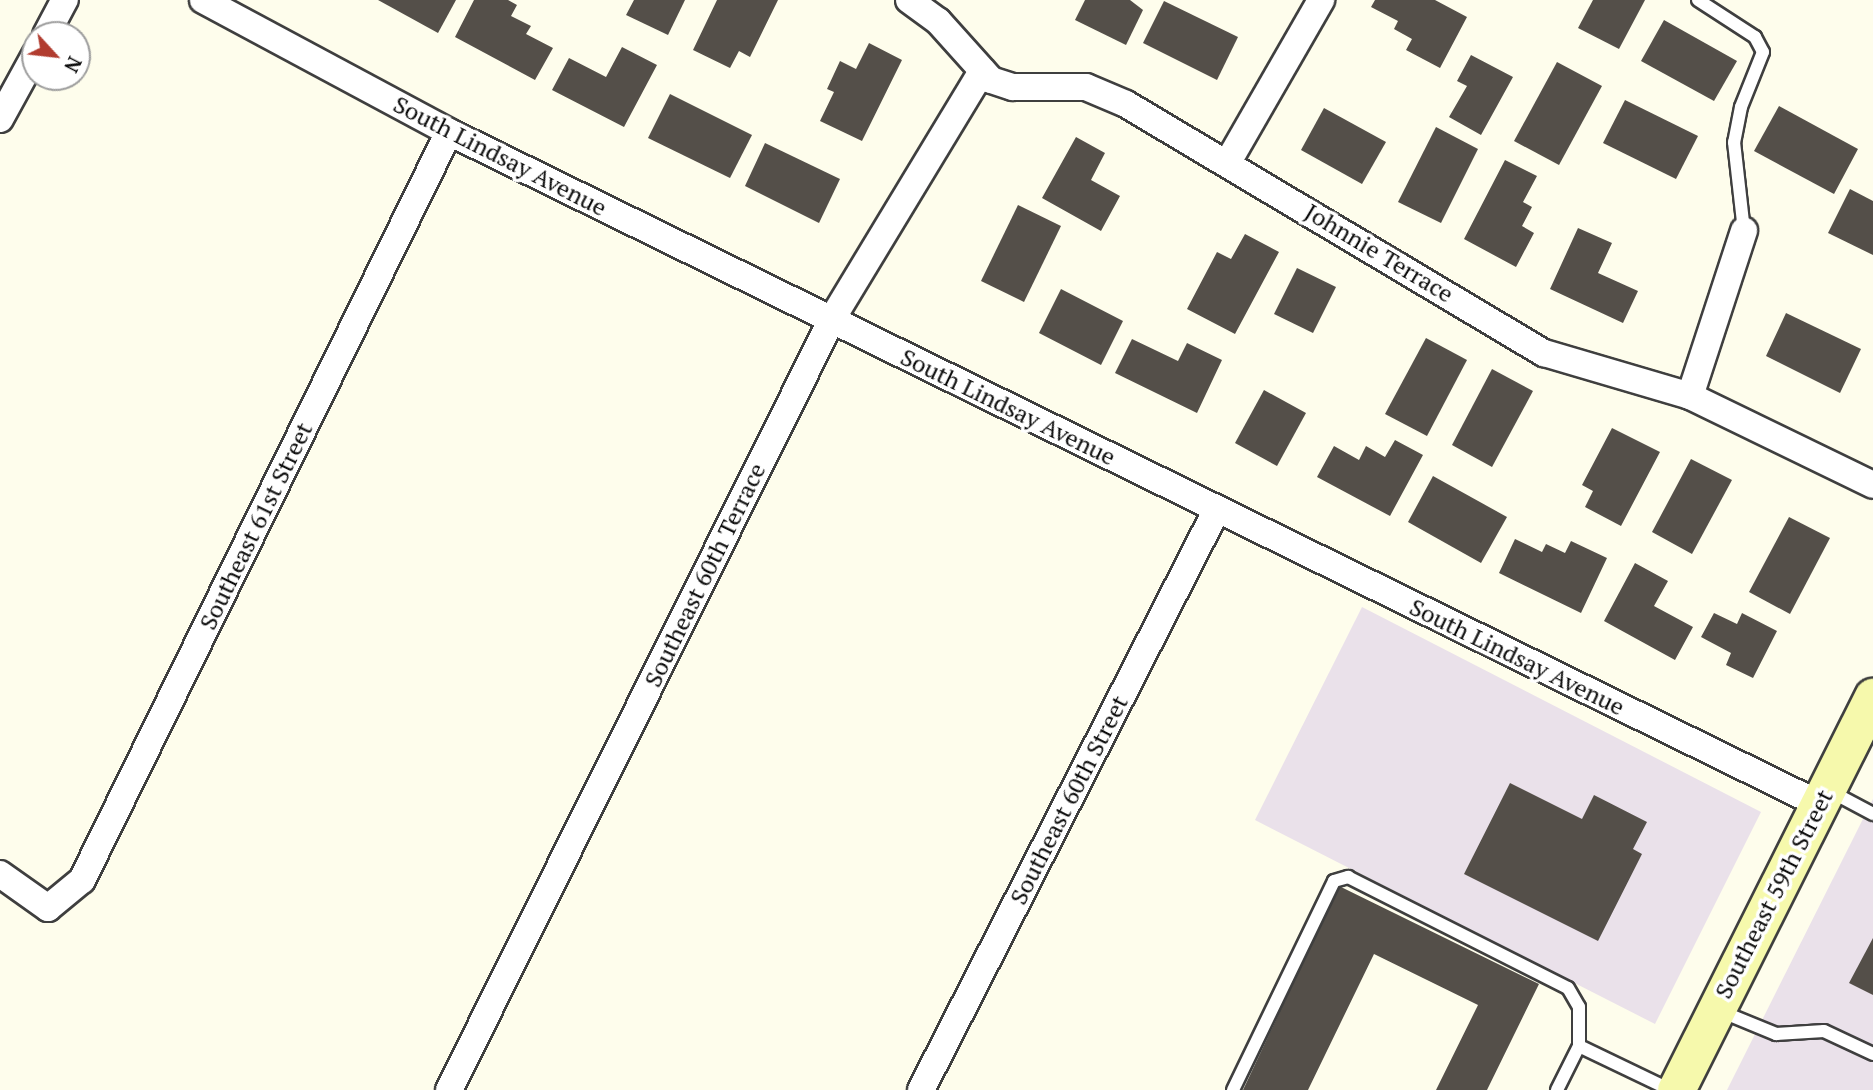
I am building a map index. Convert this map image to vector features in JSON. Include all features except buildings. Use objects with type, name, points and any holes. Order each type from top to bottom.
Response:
[{"type":"main road","name":"Southeast 59th Street","points":[[1673,1090],[1873,697]]},
{"type":"street","points":[[54,21],[65,0]]},
{"type":"street","name":"South Lindsay Avenue","points":[[203,0],[449,132],[1216,511],[1823,797]]},
{"type":"street","name":"Johnnie Terrace","points":[[909,0],[938,21],[991,80],[1013,87],[1086,87],[1126,104],[1228,162],[1544,353],[1690,396],[1873,485]]},
{"type":"street","points":[[1228,162],[1321,0]]},
{"type":"street","name":"Southeast 60th Terrace","points":[[449,1090],[832,319],[982,71]]},
{"type":"street","points":[[0,119],[21,81]]},
{"type":"street","name":"Southeast 61st Street","points":[[0,874],[48,908],[82,880],[449,132]]},
{"type":"street","points":[[1690,396],[1744,231]]},
{"type":"street","name":"Southeast 60th Street","points":[[921,1090],[1216,511]]},
{"type":"lane","points":[[1698,0],[1755,37],[1763,52],[1741,107],[1734,142],[1744,231]]},
{"type":"lane","points":[[1823,797],[1873,814]]},
{"type":"lane","points":[[1233,1090],[1334,881],[1340,877],[1357,879],[1568,988],[1579,1007],[1579,1046],[1557,1090]]},
{"type":"lane","points":[[1716,1009],[1776,1034],[1824,1031],[1873,1054]]},
{"type":"lane","points":[[1579,1046],[1673,1090]]},
{"type":"shaded area","points":[[1362,607],[1761,812],[1655,1024],[1255,820]]},
{"type":"shaded area","points":[[1873,799],[1873,1090],[1727,1090]]}]
